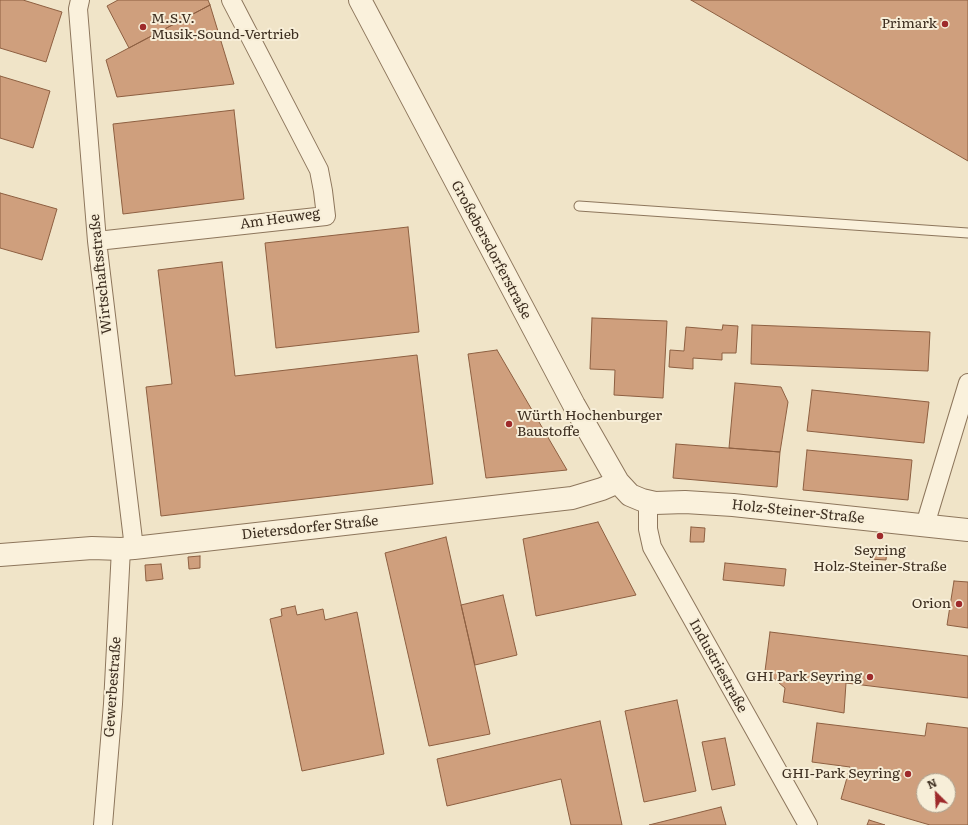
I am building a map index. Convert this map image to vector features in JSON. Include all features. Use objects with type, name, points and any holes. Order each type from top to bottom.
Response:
[{"type":"street","name":"Wirtschaftsstraße","points":[[80,0],[78,9],[97,241],[128,548]]},
{"type":"street","name":"Am Heuweg","points":[[97,241],[326,216],[324,191],[319,170],[231,0]]},
{"type":"street","name":"Großebersdorferstraße","points":[[360,0],[548,358],[632,493]]},
{"type":"street","points":[[925,525],[968,383]]},
{"type":"street","name":"Dietersdorfer Straße","points":[[0,555],[92,548],[128,548],[382,521],[572,498],[602,489],[632,493]]},
{"type":"street","name":"Holz-Steiner-Straße","points":[[632,493],[968,530]]},
{"type":"street","name":"Industriestraße","points":[[632,493],[648,511],[648,529],[652,547],[808,825]]},
{"type":"street","name":"Gewerbestraße","points":[[103,825],[128,548]]},
{"type":"lane","points":[[579,206],[968,233]]},
{"type":"building","points":[[0,0],[23,0],[62,12],[46,62],[0,48]]},
{"type":"building","name":"M.S.V. Musik-Sound-Vertrieb","points":[[118,0],[208,0],[210,5],[129,48],[107,6]]},
{"type":"building","points":[[691,0],[968,0],[968,161]]},
{"type":"building","points":[[210,5],[234,84],[117,97],[106,60]]},
{"type":"building","points":[[0,76],[50,91],[33,148],[0,138]]},
{"type":"building","points":[[234,110],[244,199],[123,214],[113,124]]},
{"type":"building","points":[[0,193],[57,209],[42,260],[0,248]]},
{"type":"building","points":[[408,227],[419,332],[276,348],[265,243]]},
{"type":"building","points":[[222,262],[235,376],[417,355],[433,484],[161,516],[146,387],[172,384],[158,270]]},
{"type":"building","points":[[592,318],[667,321],[663,398],[614,395],[615,370],[590,369]]},
{"type":"building","points":[[723,325],[738,326],[736,353],[722,353],[722,360],[693,358],[693,369],[669,367],[670,350],[684,351],[686,327],[722,330]]},
{"type":"building","points":[[752,325],[930,332],[928,371],[751,364]]},
{"type":"building","points":[[497,350],[567,470],[486,478],[468,354]]},
{"type":"building","points":[[735,383],[781,387],[788,402],[780,452],[729,448]]},
{"type":"building","points":[[812,390],[929,402],[924,443],[807,431]]},
{"type":"building","points":[[676,444],[780,452],[777,487],[673,478]]},
{"type":"building","points":[[807,450],[912,460],[908,500],[803,490]]},
{"type":"building","points":[[598,522],[636,595],[536,616],[523,539]]},
{"type":"building","points":[[691,527],[705,528],[704,542],[690,542]]},
{"type":"building","points":[[446,537],[490,734],[429,746],[385,553]]},
{"type":"building","points":[[870,547],[887,548],[886,560],[869,559]]},
{"type":"building","points":[[200,556],[200,568],[189,569],[188,557]]},
{"type":"building","points":[[725,563],[786,569],[784,586],[723,580]]},
{"type":"building","points":[[161,564],[163,579],[146,581],[145,565]]},
{"type":"building","name":"Orion","points":[[954,581],[968,582],[968,628],[947,625]]},
{"type":"building","points":[[503,595],[517,655],[475,665],[461,605]]},
{"type":"building","points":[[295,606],[297,615],[323,609],[325,620],[357,612],[384,754],[302,771],[270,619],[282,616],[281,609]]},
{"type":"building","name":"GHI Park Seyring","points":[[770,632],[968,656],[968,698],[846,683],[844,713],[783,702],[785,688],[765,671]]},
{"type":"building","points":[[677,700],[696,791],[644,802],[625,711]]},
{"type":"building","points":[[600,721],[622,825],[571,825],[561,779],[447,806],[437,759]]},
{"type":"building","name":"GHI-Park Seyring","points":[[817,723],[925,736],[927,723],[968,728],[968,825],[930,825],[841,799],[850,767],[812,762]]},
{"type":"building","points":[[725,738],[735,785],[712,790],[702,742]]},
{"type":"building","points":[[721,807],[726,825],[649,825]]},
{"type":"building","points":[[869,820],[885,825],[867,825]]},
{"type":"place","name":"Primark","points":[[945,24]]},
{"type":"place","name":"M.S.V. Musik-Sound-Vertrieb","points":[[143,27]]},
{"type":"place","name":"Würth Hochenburger Baustoffe","points":[[509,424]]},
{"type":"place","name":"Seyring Holz-Steiner-Straße","points":[[880,536]]},
{"type":"place","name":"Orion","points":[[959,604]]},
{"type":"place","name":"GHI Park Seyring","points":[[870,677]]},
{"type":"place","name":"GHI-Park Seyring","points":[[908,774]]}]
